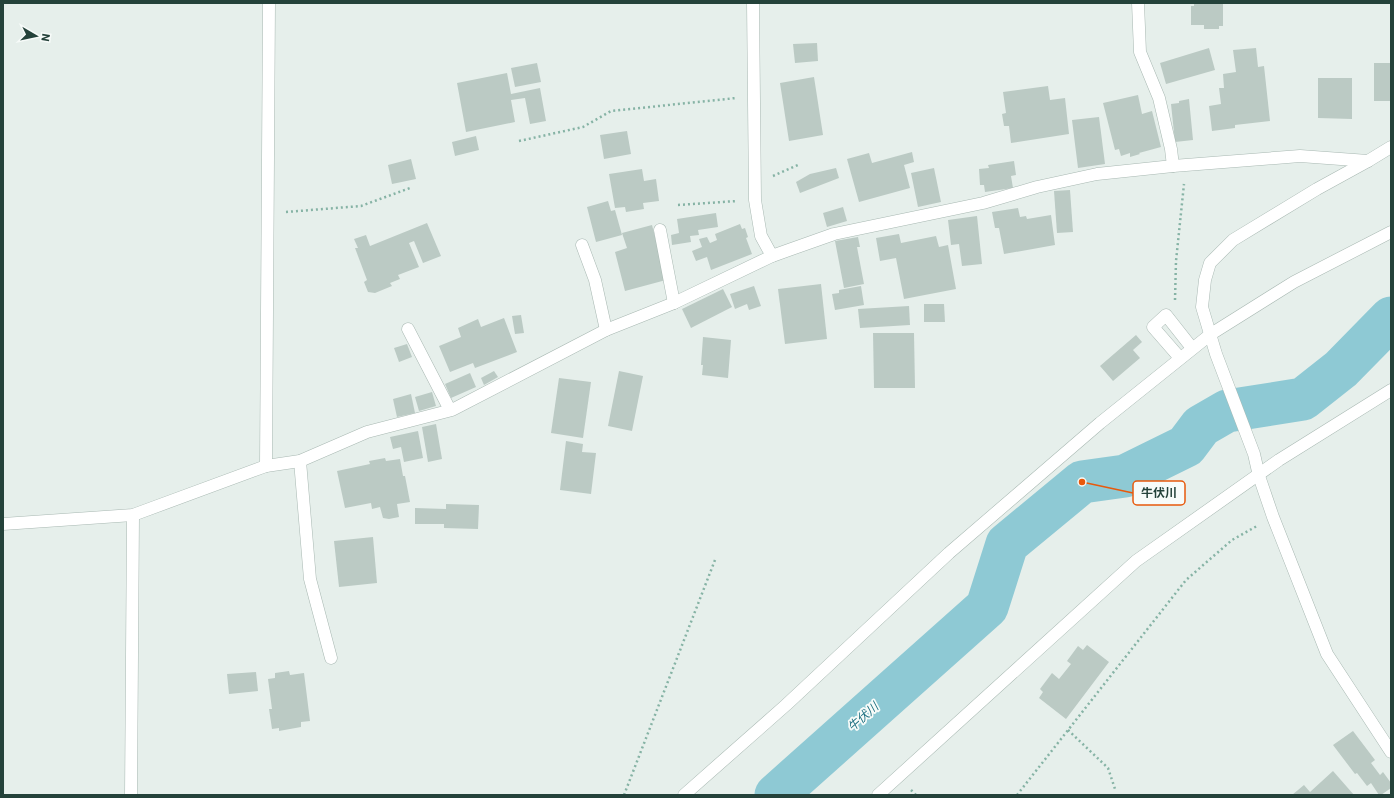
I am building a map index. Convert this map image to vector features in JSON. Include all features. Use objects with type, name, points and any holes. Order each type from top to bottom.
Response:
[{"type":"street","points":[[266,466],[269,3]]},
{"type":"street","points":[[753,3],[755,200],[761,236],[772,256]]},
{"type":"street","points":[[1138,3],[1140,52],[1159,98],[1171,149],[1173,166]]},
{"type":"street","points":[[1391,146],[1233,240],[1210,263],[1205,280],[1202,307],[1216,354],[1254,454],[1259,476],[1273,517],[1327,654],[1391,752]]},
{"type":"street","points":[[3,524],[133,515],[266,466],[300,461],[367,432],[450,410],[606,330],[674,303],[772,256],[834,234],[983,203],[1037,187],[1097,174],[1173,166],[1300,156],[1368,161]]},
{"type":"street","points":[[660,230],[674,303]]},
{"type":"street","points":[[684,795],[786,705],[949,553],[1100,423],[1192,348],[1211,334],[1294,282],[1391,232]]},
{"type":"street","points":[[582,245],[596,280],[606,330]]},
{"type":"street","points":[[1180,358],[1153,327],[1166,315],[1192,348]]},
{"type":"street","points":[[408,329],[450,410]]},
{"type":"street","points":[[878,795],[1136,561],[1280,460],[1391,390]]},
{"type":"street","points":[[300,461],[310,579],[331,658]]},
{"type":"street","points":[[131,795],[133,515]]},
{"type":"path","points":[[519,141],[583,127],[611,111],[754,96]]},
{"type":"path","points":[[755,184],[800,164]]},
{"type":"path","points":[[1174,304],[1176,261],[1186,165]]},
{"type":"path","points":[[268,213],[361,206],[410,188]]},
{"type":"path","points":[[678,205],[755,200]]},
{"type":"path","points":[[1017,795],[1186,580],[1232,540],[1273,517]]},
{"type":"path","points":[[624,795],[716,560]]},
{"type":"path","points":[[1068,730],[1108,768],[1115,789]]},
{"type":"building","points":[[1194,3],[1223,3],[1223,26],[1219,26],[1219,29],[1204,29],[1204,25],[1191,25],[1191,6],[1194,6]]},
{"type":"building","points":[[817,43],[818,61],[795,63],[793,44]]},
{"type":"building","points":[[1209,48],[1215,70],[1166,84],[1160,63]]},
{"type":"building","points":[[1256,48],[1258,67],[1264,66],[1270,121],[1235,125],[1235,128],[1212,131],[1209,106],[1221,104],[1219,88],[1224,88],[1223,74],[1236,72],[1233,50]]},
{"type":"building","points":[[537,63],[541,82],[515,87],[511,68]]},
{"type":"building","points":[[1374,63],[1391,63],[1391,101],[1374,101]]},
{"type":"building","points":[[507,73],[511,94],[540,88],[546,121],[530,124],[525,98],[511,100],[515,122],[466,132],[457,83]]},
{"type":"building","points":[[814,77],[823,135],[789,141],[780,83]]},
{"type":"building","points":[[1318,78],[1352,78],[1352,119],[1318,118]]},
{"type":"building","points":[[1048,86],[1050,100],[1065,98],[1069,134],[1011,143],[1009,126],[1004,126],[1002,114],[1006,113],[1003,92]]},
{"type":"building","points":[[1138,95],[1142,114],[1152,111],[1161,147],[1130,157],[1130,153],[1121,156],[1119,149],[1115,150],[1103,103]]},
{"type":"building","points":[[1189,99],[1193,140],[1175,142],[1171,104]]},
{"type":"building","points":[[1099,117],[1105,164],[1078,168],[1072,120]]},
{"type":"building","points":[[627,131],[631,154],[604,159],[600,135]]},
{"type":"building","points":[[476,136],[479,150],[455,156],[452,142]]},
{"type":"building","points":[[912,152],[914,162],[904,165],[910,188],[859,202],[847,159],[869,153],[872,163]]},
{"type":"building","points":[[411,159],[416,179],[392,184],[388,165]]},
{"type":"building","points":[[1014,161],[1016,175],[1011,176],[1013,188],[985,192],[984,185],[980,185],[979,169],[989,168],[988,165]]},
{"type":"building","points":[[836,168],[839,178],[800,193],[796,182],[810,174]]},
{"type":"building","points":[[934,168],[941,202],[918,207],[911,173]]},
{"type":"building","points":[[642,169],[644,181],[656,179],[659,201],[643,203],[644,209],[626,212],[625,207],[615,208],[609,174]]},
{"type":"building","points":[[1070,190],[1073,232],[1057,233],[1054,191]]},
{"type":"building","points":[[608,201],[611,211],[615,210],[622,235],[596,242],[587,207]]},
{"type":"building","points":[[843,207],[847,221],[827,227],[823,213]]},
{"type":"building","points":[[1018,208],[1020,217],[1026,216],[1027,219],[1051,215],[1055,245],[1004,254],[999,228],[995,228],[992,212]]},
{"type":"building","points":[[716,213],[718,227],[698,230],[699,235],[690,236],[691,242],[672,245],[671,235],[679,233],[677,219]]},
{"type":"building","points":[[977,216],[982,264],[962,266],[959,244],[951,245],[948,220]]},
{"type":"building","points":[[427,223],[441,256],[423,263],[414,241],[409,243],[419,267],[398,275],[400,279],[390,283],[392,286],[375,293],[368,292],[364,282],[367,280],[355,248],[358,248],[354,239],[366,235],[370,246]]},
{"type":"building","points":[[740,224],[742,229],[745,228],[748,237],[746,238],[752,254],[711,270],[707,257],[696,261],[692,251],[702,247],[699,239],[707,237],[710,243],[717,240],[715,234]]},
{"type":"building","points":[[652,225],[666,280],[625,291],[615,252],[627,248],[622,233]]},
{"type":"building","points":[[899,234],[901,243],[936,236],[939,247],[948,245],[956,289],[904,299],[896,258],[880,261],[876,238]]},
{"type":"building","points":[[858,237],[860,247],[857,247],[864,284],[844,288],[835,241]]},
{"type":"building","points":[[821,284],[827,339],[785,344],[778,289]]},
{"type":"building","points":[[754,286],[761,306],[749,310],[747,304],[735,309],[730,294]]},
{"type":"building","points":[[861,286],[864,305],[835,310],[832,294],[839,293],[839,290]]},
{"type":"building","points":[[723,289],[732,307],[691,328],[682,309]]},
{"type":"building","points":[[924,304],[944,304],[945,322],[924,322]]},
{"type":"building","points":[[909,306],[910,325],[860,328],[858,309]]},
{"type":"building","points":[[521,315],[524,333],[515,334],[512,316]]},
{"type":"building","points":[[504,318],[517,352],[475,368],[473,363],[450,372],[439,346],[461,337],[458,328],[478,319],[481,327]]},
{"type":"building","points":[[873,333],[914,333],[915,388],[874,388]]},
{"type":"building","points":[[1136,335],[1142,342],[1133,350],[1140,358],[1113,381],[1100,366]]},
{"type":"building","points":[[703,337],[731,340],[728,378],[702,375],[703,365],[701,365]]},
{"type":"building","points":[[407,344],[412,357],[399,362],[394,348]]},
{"type":"building","points":[[494,371],[498,377],[484,385],[481,378]]},
{"type":"building","points":[[619,371],[643,376],[632,431],[608,426]]},
{"type":"building","points":[[470,373],[476,387],[451,398],[445,384]]},
{"type":"building","points":[[559,378],[591,382],[583,438],[551,433]]},
{"type":"building","points":[[432,392],[436,406],[419,411],[415,397]]},
{"type":"building","points":[[411,394],[415,413],[397,417],[393,399]]},
{"type":"building","points":[[436,424],[442,459],[428,462],[422,427]]},
{"type":"building","points":[[418,431],[423,458],[404,462],[401,447],[393,449],[390,437]]},
{"type":"building","points":[[566,441],[583,444],[582,452],[596,453],[591,494],[560,490]]},
{"type":"building","points":[[385,458],[386,461],[400,459],[403,476],[405,476],[410,502],[397,504],[399,517],[389,519],[383,518],[380,507],[372,509],[371,503],[345,508],[337,471],[370,464],[369,461]]},
{"type":"building","points":[[446,504],[479,505],[478,529],[444,528],[444,524],[415,524],[415,508],[446,509]]},
{"type":"building","points":[[373,537],[377,583],[339,587],[334,541]]},
{"type":"building","points":[[1087,645],[1109,662],[1066,719],[1039,698],[1043,692],[1040,689],[1052,673],[1059,679],[1071,664],[1067,661],[1078,646],[1083,650]]},
{"type":"building","points":[[289,671],[290,675],[304,673],[310,721],[301,722],[301,727],[279,731],[279,728],[272,729],[269,709],[272,709],[268,679],[275,678],[275,673]]},
{"type":"building","points":[[256,672],[258,691],[229,694],[227,674]]},
{"type":"building","points":[[1353,731],[1375,760],[1371,763],[1380,775],[1383,772],[1391,783],[1391,788],[1381,795],[1379,795],[1371,783],[1367,786],[1357,773],[1355,774],[1333,745]]},
{"type":"building","points":[[1333,771],[1354,795],[1292,795],[1304,785],[1310,792]]},
{"type":"waterway","name":"牛伏川","points":[[776,795],[987,607],[1007,544],[1082,482],[1125,476],[1186,446],[1201,426],[1227,411],[1303,399],[1341,369],[1391,318]]},
{"type":"place","name":"牛伏川","points":[[1082,482]]}]
